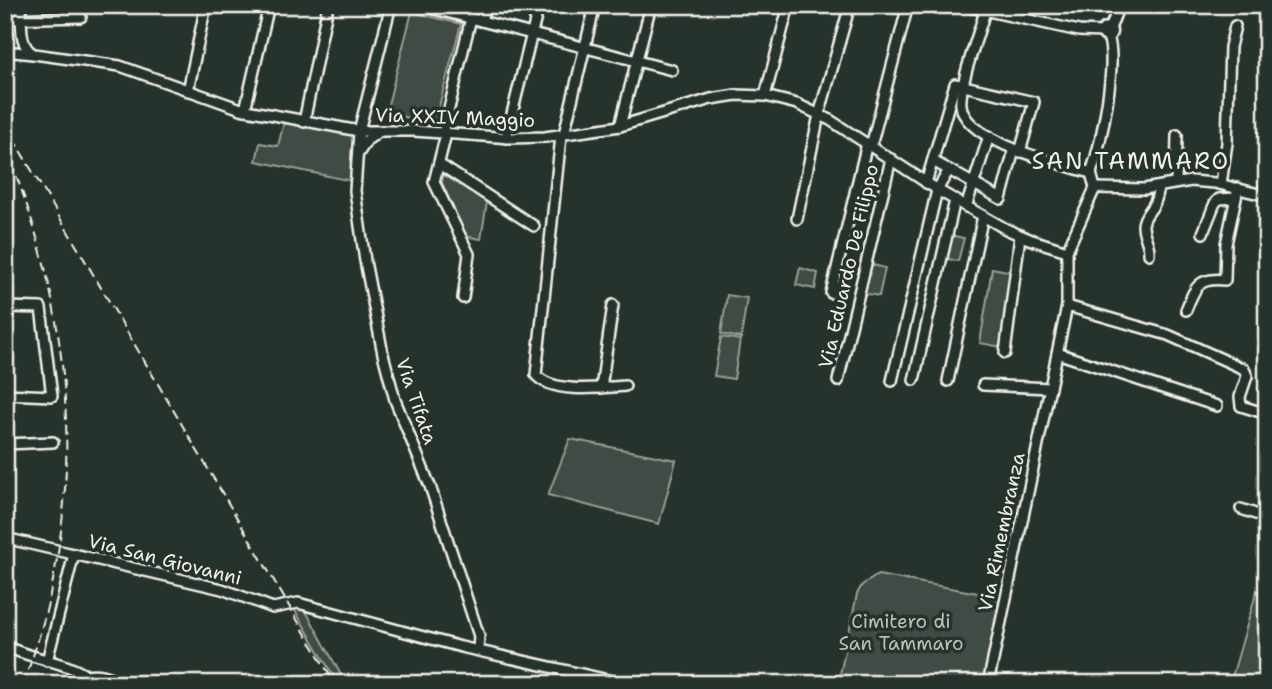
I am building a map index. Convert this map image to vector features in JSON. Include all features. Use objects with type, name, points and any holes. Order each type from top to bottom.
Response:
[{"type":"street","points":[[21,5],[24,44],[34,54]]},
{"type":"street","points":[[184,90],[206,5]]},
{"type":"street","points":[[245,110],[269,5]]},
{"type":"street","points":[[304,122],[328,5]]},
{"type":"street","name":"Via Tifata","points":[[391,5],[359,131],[355,191],[365,261],[383,355],[395,400],[430,486],[479,636],[478,650]]},
{"type":"street","points":[[419,5],[671,70]]},
{"type":"street","points":[[463,298],[469,254],[434,181],[444,134],[476,20],[485,5]]},
{"type":"street","points":[[506,138],[539,5]]},
{"type":"street","points":[[595,5],[562,135],[536,374],[545,382],[576,388],[625,386]]},
{"type":"street","points":[[620,126],[651,5]]},
{"type":"street","points":[[765,96],[789,5]]},
{"type":"street","points":[[797,219],[819,115],[850,5]]},
{"type":"street","points":[[831,293],[908,5]]},
{"type":"street","points":[[961,5],[1079,31],[1107,33]]},
{"type":"street","points":[[1067,251],[1095,188],[1091,173],[1098,154],[1112,64],[1112,46],[1107,33],[1116,8]]},
{"type":"street","points":[[985,11],[960,103],[962,112],[974,127],[1017,151],[1091,173]]},
{"type":"street","points":[[5,19],[80,17]]},
{"type":"street","points":[[1221,184],[1227,143],[1230,47],[1235,26]]},
{"type":"street","points":[[5,51],[34,54]]},
{"type":"street","name":"Via XXIV Maggio","points":[[34,54],[120,66],[245,110],[359,131],[506,138],[562,135],[620,126],[710,99],[736,95],[765,96],[797,104],[819,115],[869,144],[937,190],[1020,236],[1067,251]]},
{"type":"street","points":[[926,183],[955,84],[1034,102],[1001,199],[933,161]]},
{"type":"street","points":[[357,156],[367,140],[380,131]]},
{"type":"street","points":[[1176,183],[1177,135]]},
{"type":"street","points":[[967,207],[989,136]]},
{"type":"street","name":"Via Eduardo De Filippo","points":[[838,381],[891,159]]},
{"type":"street","points":[[439,164],[534,226]]},
{"type":"street","points":[[892,381],[937,190],[949,170]]},
{"type":"street","points":[[1203,233],[1219,199],[1237,193],[1265,195],[1267,176]]},
{"type":"street","points":[[1095,188],[1144,189],[1191,181],[1221,184],[1237,193]]},
{"type":"street","points":[[1149,254],[1150,248],[1143,229],[1144,220],[1155,202],[1159,187]]},
{"type":"street","points":[[1186,310],[1195,288],[1200,283],[1224,280],[1226,244],[1237,193]]},
{"type":"street","points":[[914,380],[955,200]]},
{"type":"street","points":[[948,381],[983,216]]},
{"type":"street","points":[[1005,353],[1020,236]]},
{"type":"street","name":"Via Rimembranza","points":[[988,684],[1067,306],[1067,251]]},
{"type":"street","points":[[601,388],[613,305]]},
{"type":"street","points":[[1067,306],[1168,335],[1244,369],[1247,376],[1240,397],[1241,405],[1267,414]]},
{"type":"street","points":[[5,307],[41,308],[52,396],[5,394]]},
{"type":"street","points":[[1057,353],[1216,406]]},
{"type":"street","points":[[983,385],[1049,388]]},
{"type":"street","points":[[5,444],[53,442]]},
{"type":"street","points":[[1241,509],[1267,518]]},
{"type":"street","name":"Via San Giovanni","points":[[5,538],[222,589],[273,608],[298,603],[478,650],[626,684]]},
{"type":"street","points":[[47,661],[74,554]]},
{"type":"street","points":[[5,646],[76,670],[82,680],[98,673],[113,678],[120,684]]},
{"type":"green space","points":[[412,12],[461,24],[434,125],[386,112]]},
{"type":"green space","points":[[284,122],[354,135],[352,181],[256,161],[260,143],[278,146]]},
{"type":"green space","points":[[449,175],[487,202],[481,239],[465,236],[442,183],[443,176]]},
{"type":"green space","points":[[949,235],[964,238],[958,261],[944,258]]},
{"type":"green space","points":[[869,264],[885,268],[879,296],[863,293]]},
{"type":"green space","points":[[800,268],[818,273],[815,289],[796,285]]},
{"type":"green space","points":[[992,268],[1012,272],[1002,347],[980,343]]},
{"type":"green space","points":[[727,295],[747,298],[741,338],[721,334]]},
{"type":"green space","points":[[721,337],[740,340],[734,379],[714,376]]},
{"type":"green space","points":[[570,439],[676,460],[659,524],[548,495]]},
{"type":"green space","name":"Cimitero di San Tammaro","points":[[878,575],[1000,597],[983,684],[838,684],[857,594],[862,585]]},
{"type":"green space","points":[[1257,590],[1267,594],[1267,657],[1260,684],[1230,684]]},
{"type":"green space","points":[[293,607],[306,611],[346,684],[338,684]]},
{"type":"railway","points":[[5,125],[335,684]]},
{"type":"railway","points":[[5,148],[29,212],[47,278],[60,346],[66,414],[65,483],[58,551],[44,618],[23,684]]},
{"type":"district","name":"SAN TAMMARO","points":[[1131,161]]}]
